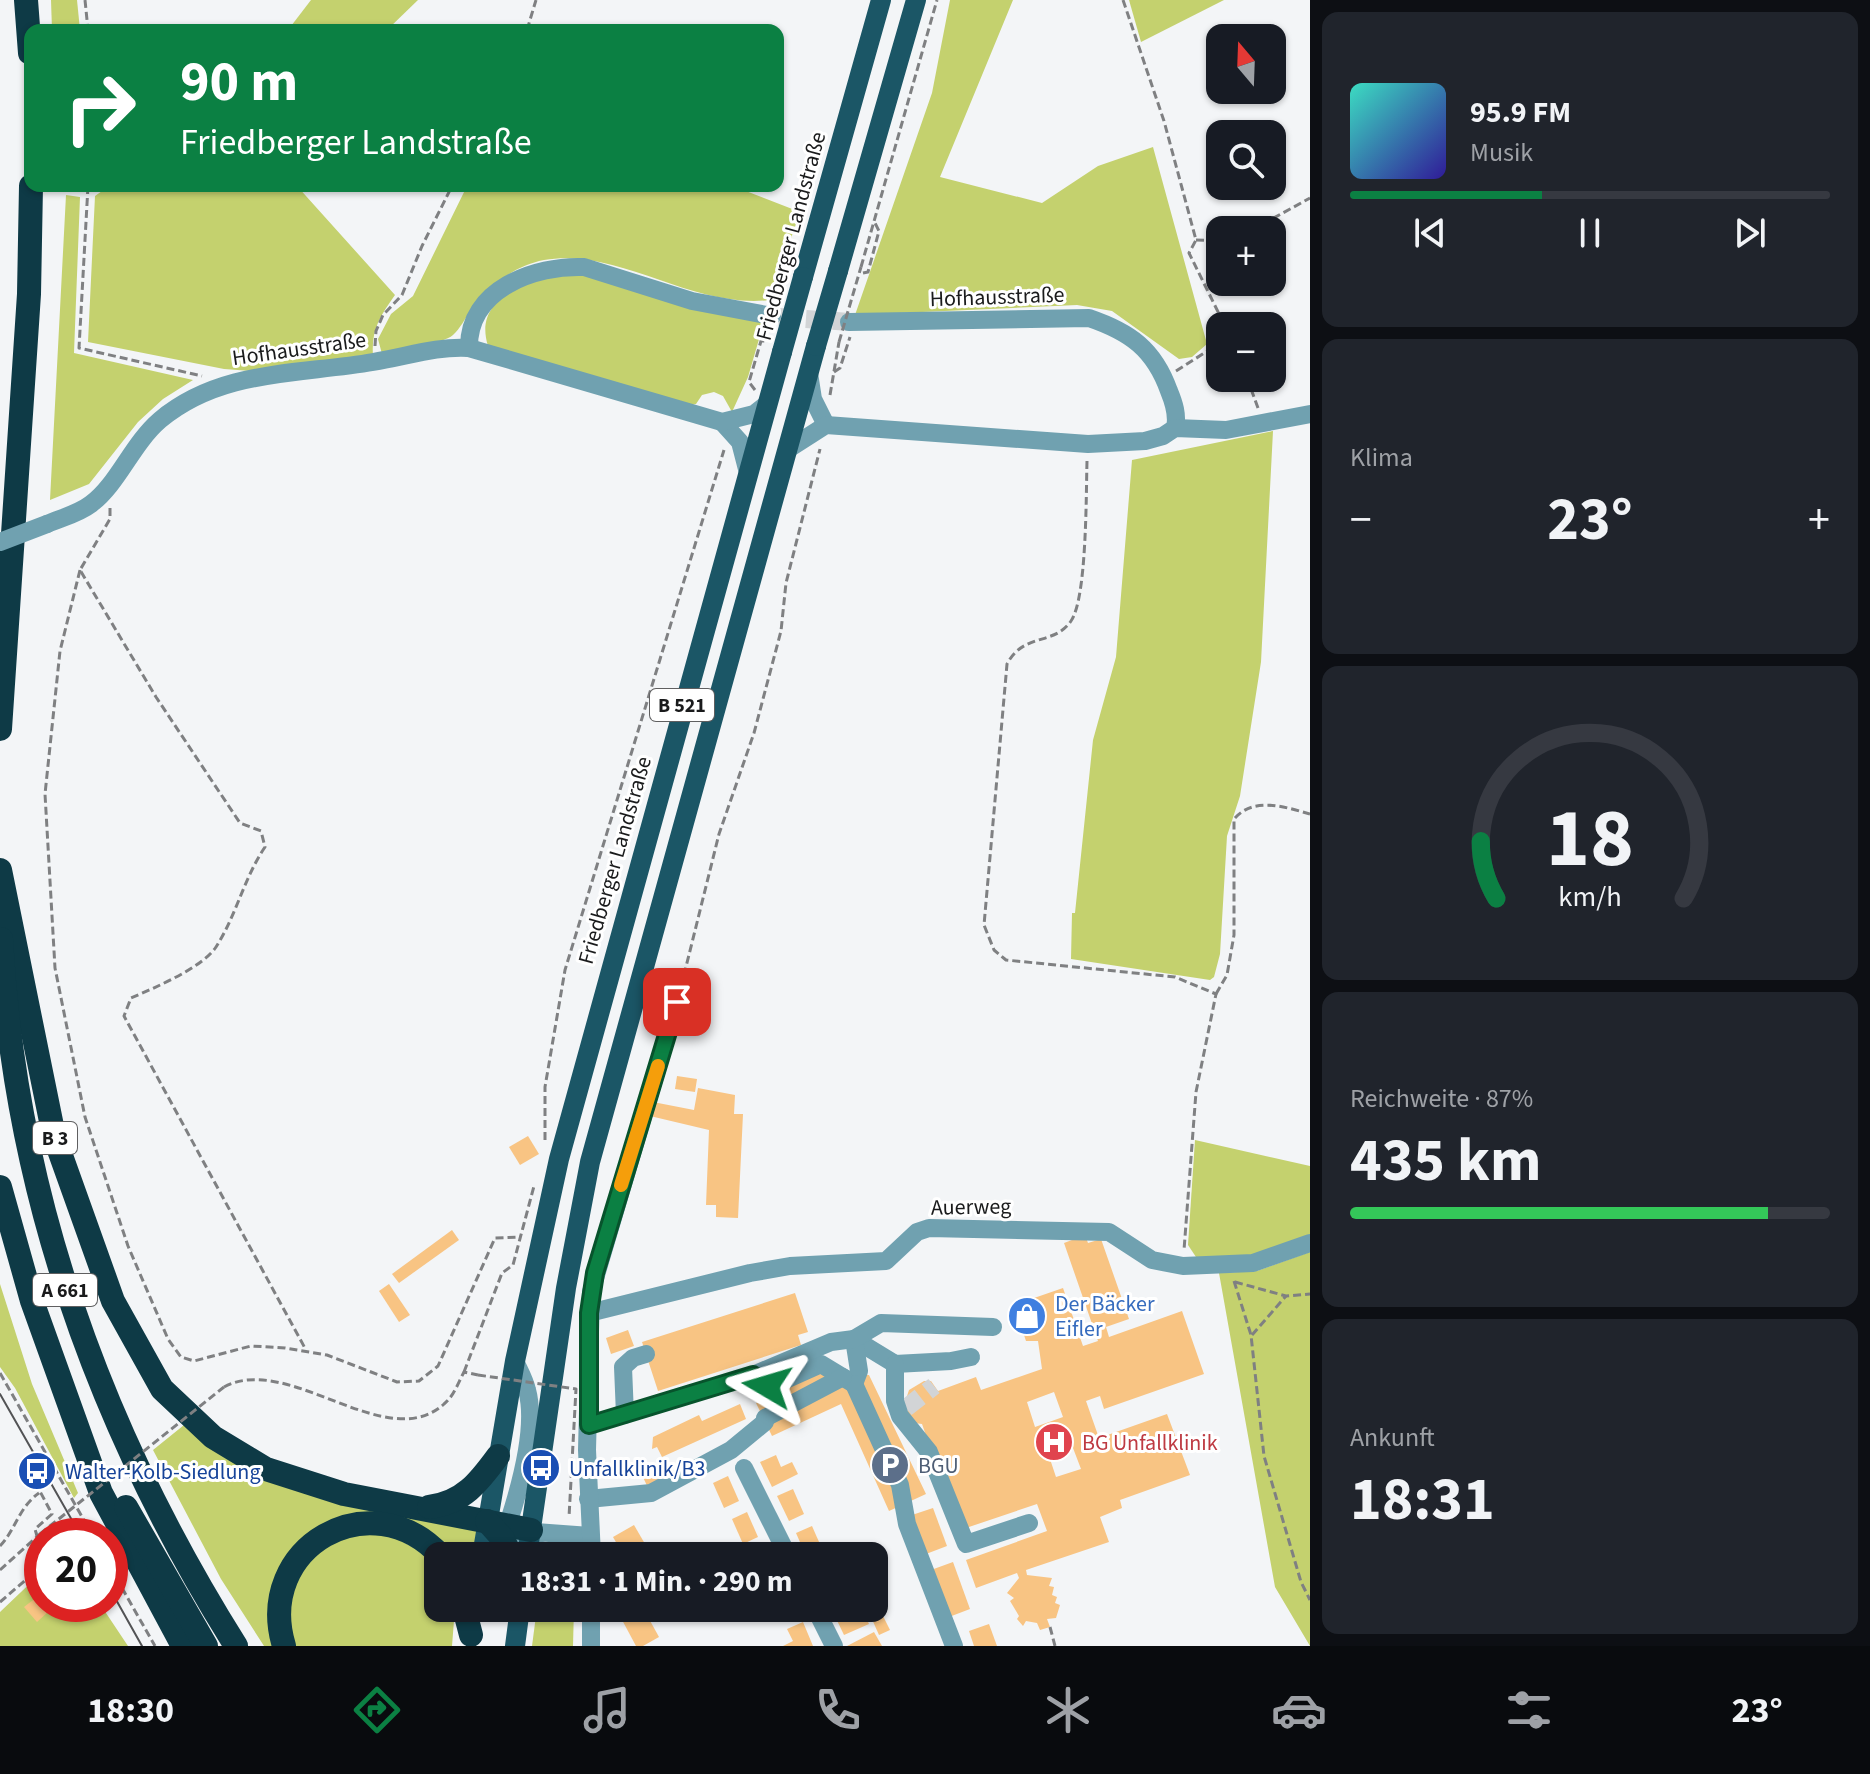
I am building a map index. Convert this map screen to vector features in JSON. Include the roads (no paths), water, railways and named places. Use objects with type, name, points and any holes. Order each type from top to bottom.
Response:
[{"type":"highway","points":[[26,0],[28,24]]},
{"type":"highway","points":[[0,729],[29,294],[31,192]]},
{"type":"highway","name":"B 3","points":[[0,870],[54,1136],[85,1229],[127,1330],[162,1389],[195,1423],[266,1469],[307,1484],[420,1508]]},
{"type":"highway","name":"A 661","points":[[0,901],[14,1081],[39,1198],[66,1293],[107,1402],[153,1500],[236,1646]]},
{"type":"highway","name":"A 661","points":[[0,1187],[32,1301],[69,1398],[130,1515],[206,1646]]},
{"type":"highway","points":[[69,1398],[101,1493],[183,1646]]},
{"type":"highway","points":[[420,1508],[458,1499],[473,1488],[498,1456]]},
{"type":"highway","points":[[420,1508],[506,1538]]},
{"type":"highway","points":[[284,1646],[277,1614],[282,1587],[293,1563],[320,1538],[354,1524],[390,1525],[416,1535],[424,1542]]},
{"type":"main road","name":"Friedberger Landstraße","points":[[506,1538],[498,1456],[515,1361],[584,1059],[748,473],[761,397],[774,346],[803,277],[881,0]]},
{"type":"main road","name":"B 521","points":[[506,1538],[566,1288],[590,1162],[816,346],[916,0]]},
{"type":"main road","points":[[515,1646],[518,1622]]},
{"type":"street","points":[[469,348],[469,331],[488,299],[512,281],[542,269],[564,266],[584,267],[727,310],[772,316]]},
{"type":"street","name":"Hofhausstraße","points":[[849,330],[1089,318],[1119,328],[1144,344],[1164,377],[1176,413],[1175,428]]},
{"type":"street","name":"Hofhausstraße","points":[[0,542],[91,504],[109,485],[131,450],[161,420],[194,395],[231,381],[377,362],[428,349],[469,348],[728,427]]},
{"type":"street","points":[[809,373],[813,399],[826,425]]},
{"type":"street","points":[[748,473],[746,455],[728,427],[754,414],[761,397]]},
{"type":"street","points":[[787,450],[826,425],[1088,444],[1145,441],[1163,436],[1175,428],[1226,430],[1310,414]]},
{"type":"street","points":[[589,1542],[589,1313],[595,1273],[677,1002]]},
{"type":"street","name":"Auerweg","points":[[589,1313],[750,1273],[790,1266],[886,1261],[917,1232],[929,1228],[1109,1232],[1152,1260],[1232,1274],[1253,1263],[1310,1243]]},
{"type":"street","points":[[589,1425],[753,1375],[831,1342],[854,1339],[881,1323],[993,1327]]},
{"type":"street","points":[[588,1499],[651,1493],[731,1450],[765,1420],[848,1380],[859,1371],[854,1339]]},
{"type":"street","points":[[854,1339],[895,1364],[971,1357]]},
{"type":"street","points":[[625,1415],[623,1367],[633,1358],[646,1354]]},
{"type":"street","points":[[515,1361],[528,1391],[528,1428],[517,1500],[506,1538],[534,1542]]},
{"type":"street","points":[[753,1375],[760,1384],[774,1385],[821,1364],[848,1380],[900,1485],[907,1524],[954,1646]]},
{"type":"street","points":[[895,1364],[895,1401],[900,1416],[934,1461],[966,1544],[1029,1523]]},
{"type":"street","points":[[744,1468],[781,1542]]},
{"type":"street","points":[[591,1622],[591,1646]]},
{"type":"street","points":[[822,1622],[834,1646]]},
{"type":"tunnel","points":[[779,317],[849,322]]},
{"type":"tunnel","points":[[906,1408],[934,1386]]},
{"type":"tram line","points":[[0,1394],[71,1518]]},
{"type":"tram line","points":[[128,1621],[142,1646]]},
{"type":"place","name":"Der Bäcker Eifler","points":[[1027,1316]]},
{"type":"place","name":"BG Unfallklinik","points":[[1054,1442]]},
{"type":"place","name":"BGU","points":[[890,1465]]},
{"type":"place","name":"Unfallklinik/B3","points":[[541,1468]]},
{"type":"place","name":"Walter-Kolb-Siedlung","points":[[37,1471]]}]
